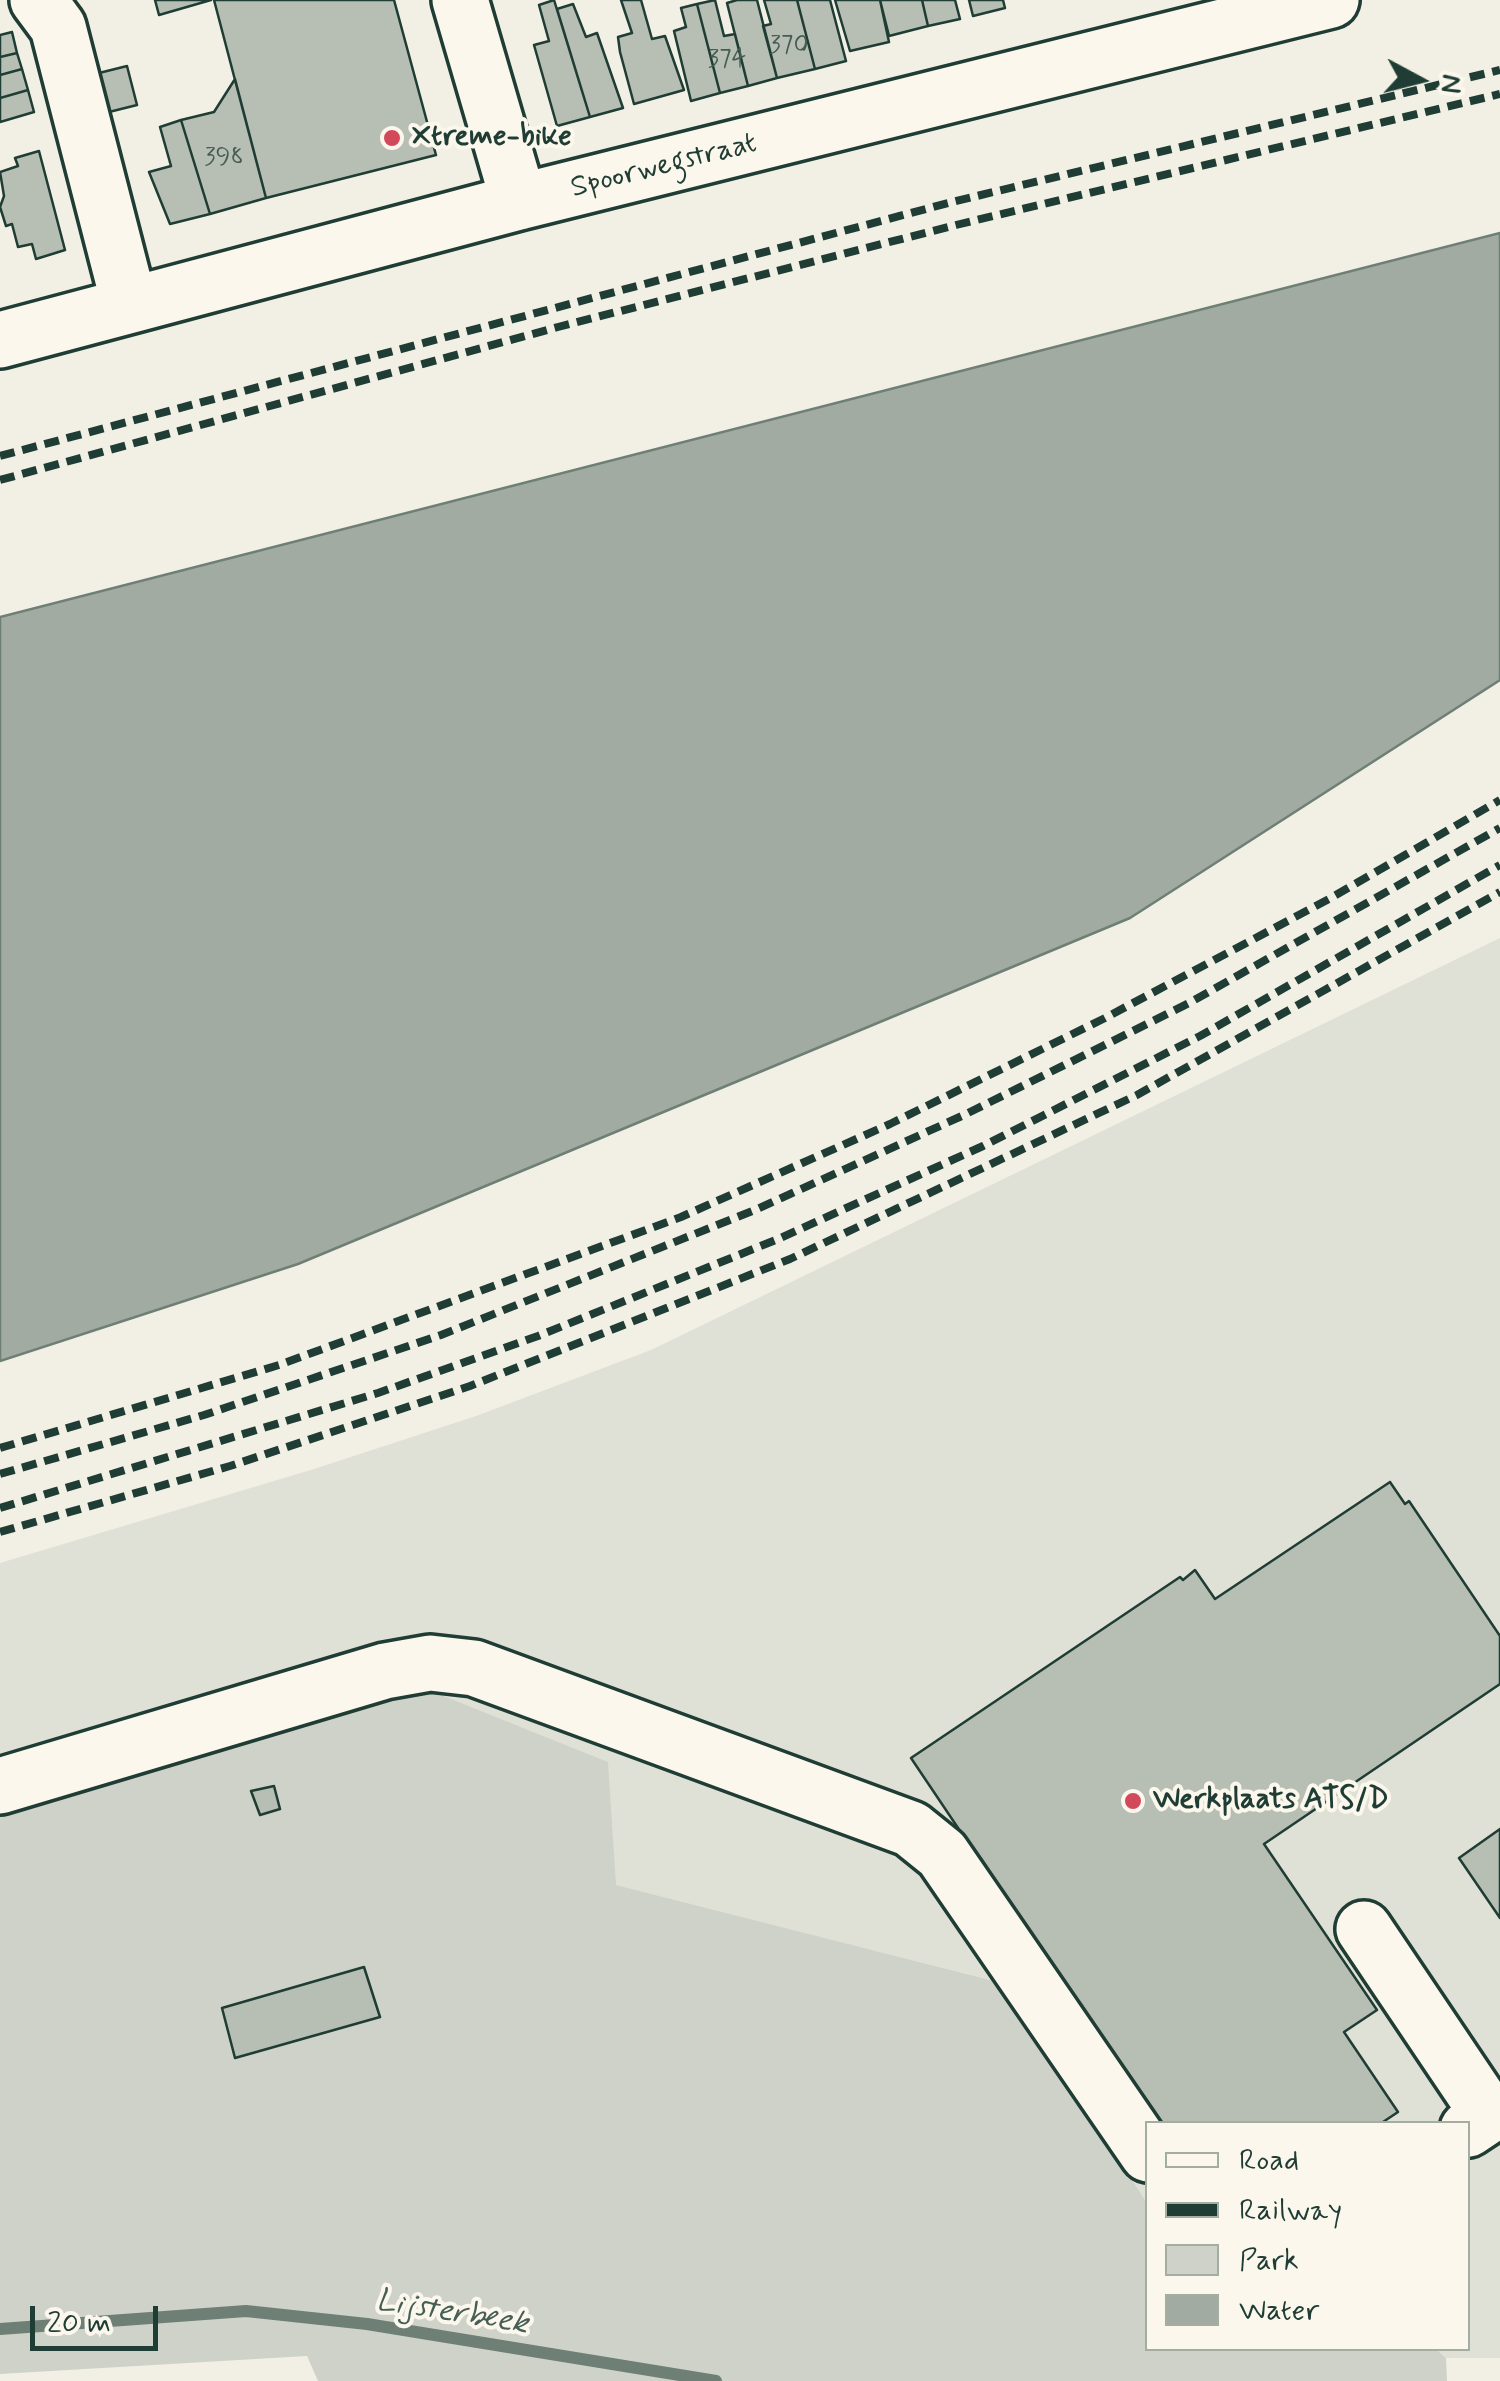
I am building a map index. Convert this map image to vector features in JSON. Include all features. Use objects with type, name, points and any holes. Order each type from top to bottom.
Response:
[{"type":"street","points":[[38,0],[58,26],[130,303]]},
{"type":"street","points":[[460,0],[520,202]]},
{"type":"street","name":"Spoorwegstraat","points":[[0,340],[520,202],[1331,0]]},
{"type":"street","points":[[0,1786],[385,1671],[430,1663],[474,1668],[911,1828],[942,1854],[1145,2150]]},
{"type":"street","points":[[1364,1929],[1489,2115],[1470,2128]]},
{"type":"shaded area","points":[[1500,938],[1500,2358],[1446,2358],[1438,2351],[1470,2351],[1470,2121],[1145,2121],[1145,2200],[1006,1984],[615,1885],[607,1762],[439,1694],[390,1692],[0,1809],[0,1563],[476,1416],[651,1350]]},
{"type":"green space","points":[[390,1692],[439,1694],[608,1762],[616,1885],[1006,1984],[1145,2200],[1145,2351],[1438,2351],[1446,2358],[1447,2381],[318,2381],[307,2356],[0,2374],[0,1809]]},
{"type":"water","points":[[1500,233],[1500,680],[1130,918],[298,1264],[0,1361],[0,617]]},
{"type":"building","points":[[155,0],[211,0],[159,15]]},
{"type":"building","points":[[214,0],[394,0],[436,155],[266,198]]},
{"type":"building","points":[[554,0],[590,117],[557,126],[534,45],[549,41],[539,5]]},
{"type":"building","points":[[621,0],[641,0],[652,39],[665,36],[684,90],[634,104],[618,37],[632,33]]},
{"type":"building","points":[[715,0],[724,36],[735,34],[748,86],[720,93],[697,4]]},
{"type":"building","points":[[757,0],[777,78],[748,86],[727,3]]},
{"type":"building","points":[[764,0],[797,0],[815,69],[777,78],[763,26],[771,24]]},
{"type":"building","points":[[797,0],[830,0],[846,61],[815,69]]},
{"type":"building","points":[[835,0],[880,0],[889,42],[850,51]]},
{"type":"building","points":[[880,0],[922,0],[928,26],[889,36]]},
{"type":"building","points":[[922,0],[955,0],[960,19],[928,26]]},
{"type":"building","points":[[969,0],[1003,0],[1005,8],[973,16]]},
{"type":"building","points":[[573,4],[586,37],[597,33],[623,108],[590,117],[557,9]]},
{"type":"building","points":[[697,4],[720,93],[691,101],[674,31],[686,27],[681,8]]},
{"type":"building","points":[[12,32],[17,53],[0,57],[0,35]]},
{"type":"building","points":[[17,53],[22,69],[0,75],[0,57]]},
{"type":"building","points":[[127,66],[137,105],[109,112],[99,73]]},
{"type":"building","points":[[22,69],[28,90],[0,98],[0,75]]},
{"type":"building","points":[[235,79],[266,198],[210,214],[181,120],[214,112]]},
{"type":"building","points":[[28,90],[34,112],[0,122],[0,98]]},
{"type":"building","points":[[181,120],[210,214],[170,224],[149,172],[171,166],[160,127]]},
{"type":"building","points":[[39,151],[65,250],[36,259],[32,244],[18,247],[12,224],[6,226],[0,207],[4,196],[0,172],[18,166],[15,158]]},
{"type":"building","name":"Werkplaats ATS/D","points":[[1390,1482],[1405,1504],[1409,1501],[1500,1636],[1500,1684],[1264,1844],[1377,2010],[1344,2032],[1398,2112],[1384,2121],[1155,2121],[911,1758],[1180,1577],[1183,1580],[1195,1570],[1215,1599]]},
{"type":"building","points":[[274,1786],[280,1809],[260,1815],[251,1791]]},
{"type":"building","points":[[1500,1829],[1500,1918],[1459,1858]]},
{"type":"building","points":[[364,1967],[380,2017],[235,2058],[222,2008]]},
{"type":"waterway","name":"Lijsterbeek","points":[[0,2329],[246,2311],[367,2324],[716,2381]]},
{"type":"railway","points":[[0,456],[952,202],[1500,70]]},
{"type":"railway","points":[[0,480],[558,327],[956,225],[1500,94]]},
{"type":"railway","points":[[0,1448],[279,1365],[681,1217],[890,1124],[1103,1019],[1329,899],[1500,800]]},
{"type":"railway","points":[[0,1474],[204,1415],[441,1335],[755,1210],[964,1115],[1189,1003],[1500,828]]},
{"type":"railway","points":[[0,1508],[378,1393],[538,1336],[778,1239],[983,1146],[1200,1036],[1500,865]]},
{"type":"railway","points":[[0,1532],[230,1466],[470,1386],[790,1259],[1137,1095],[1500,892]]},
{"type":"place","name":"Xtreme-bike","points":[[392,138]]},
{"type":"place","name":"Werkplaats ATS/D","points":[[1133,1801]]}]
